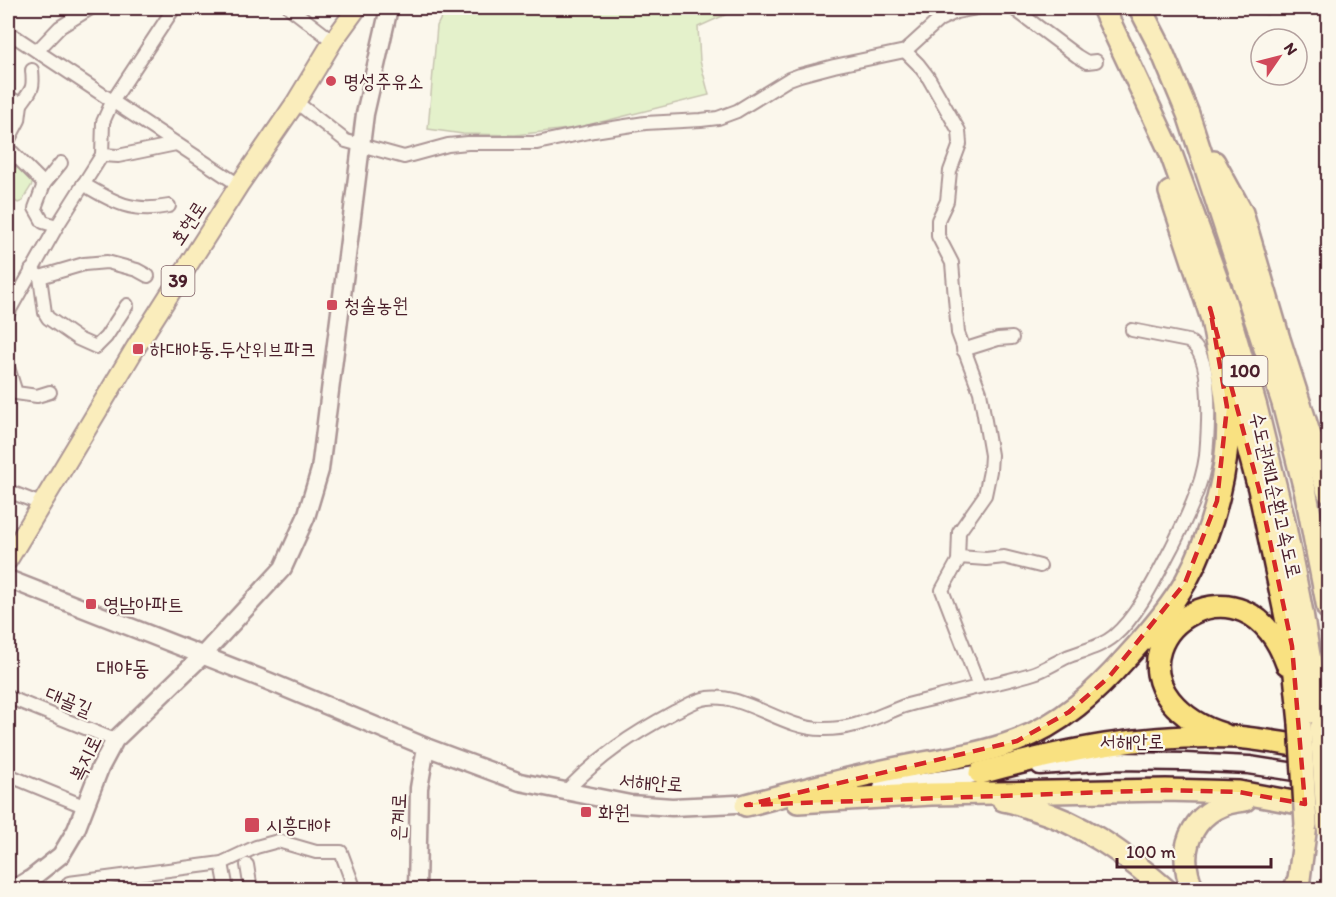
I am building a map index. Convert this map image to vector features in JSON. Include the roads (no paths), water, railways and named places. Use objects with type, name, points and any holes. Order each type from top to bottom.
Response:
[{"type":"highway","name":"수도권제1순환고속도로","points":[[1103,8],[1170,151],[1228,312],[1256,407],[1283,517],[1302,613],[1307,720],[1329,829]]},
{"type":"highway","name":"수도권제1순환고속도로","points":[[1140,8],[1160,47],[1188,114],[1283,402],[1306,494],[1329,608]]},
{"type":"highway","points":[[1114,30],[1210,308],[1256,478],[1307,720],[1306,825],[1310,890]]},
{"type":"highway","points":[[1188,114],[1242,213],[1279,339],[1329,492]]},
{"type":"highway","points":[[746,805],[884,771],[983,751],[1017,741],[1069,712],[1109,677],[1160,617],[1185,583],[1206,539],[1217,501],[1226,453],[1227,407],[1210,308]]},
{"type":"highway","points":[[1279,339],[1329,443]]},
{"type":"highway","points":[[1307,720],[1281,648],[1266,626],[1251,614],[1235,607],[1219,606],[1192,613],[1179,622],[1161,646],[1157,662],[1158,676],[1164,692],[1187,717],[1215,731],[1235,737],[1329,750]]},
{"type":"highway","points":[[980,773],[1077,748],[1152,739],[1235,737]]},
{"type":"highway","points":[[746,805],[931,795],[1166,790],[1239,792],[1329,808]]},
{"type":"highway","points":[[931,795],[1008,801],[1074,824],[1113,846],[1166,890]]},
{"type":"highway","points":[[1193,890],[1185,864],[1186,849],[1191,833],[1200,820],[1224,804],[1280,798]]},
{"type":"highway","points":[[1294,890],[1299,879],[1306,825]]},
{"type":"main road","name":"호현로","points":[[8,560],[13,542],[41,504],[112,385],[239,185],[357,8]]},
{"type":"main road","name":"복지로","points":[[12,890],[32,878],[61,855],[76,830],[100,768],[115,740],[203,656],[283,568],[306,517],[320,470],[365,114],[389,8]]},
{"type":"main road","name":"서해안로","points":[[8,579],[338,709],[426,747],[520,782],[630,804],[672,807],[746,805],[872,790],[1053,764],[1116,761],[1249,765],[1329,777]]},
{"type":"main road","name":"은계로","points":[[411,889],[419,788],[426,747]]},
{"type":"main road","points":[[419,788],[434,769],[455,757]]},
{"type":"street","points":[[37,51],[60,27],[91,8]]},
{"type":"street","points":[[8,313],[12,295],[35,274],[57,226],[102,155],[103,122],[112,102],[174,8]]},
{"type":"street","points":[[290,8],[333,41]]},
{"type":"street","points":[[296,102],[346,141],[400,156],[410,156],[431,149],[468,143],[537,143],[645,123],[710,119],[741,109],[795,76],[905,51],[939,20],[956,12],[977,8]]},
{"type":"street","points":[[1013,8],[1086,62],[1096,62]]},
{"type":"street","points":[[8,32],[239,185]]},
{"type":"street","points":[[905,51],[913,57],[928,77],[959,131],[960,144],[950,171],[947,201],[937,226],[938,236],[952,263],[955,319],[963,350],[981,392],[991,455],[985,495],[959,532],[957,547],[959,557],[944,582],[942,594],[979,686]]},
{"type":"street","points":[[8,141],[19,120],[21,104],[34,85],[32,70]]},
{"type":"street","points":[[8,98],[21,104]]},
{"type":"street","points":[[102,155],[118,156],[176,144]]},
{"type":"street","points":[[8,148],[44,184]]},
{"type":"street","points":[[57,226],[43,222],[35,208],[44,184],[61,164]]},
{"type":"street","points":[[83,184],[103,196],[131,207],[148,210],[169,206]]},
{"type":"street","points":[[35,274],[84,264],[107,262],[137,270],[148,276]]},
{"type":"street","points":[[35,274],[48,318],[78,339],[96,347],[106,337],[127,305]]},
{"type":"street","points":[[566,791],[608,751],[654,722],[701,699],[720,698],[736,701],[806,728],[835,729],[860,725],[902,706],[1035,673],[1064,658],[1104,643],[1116,635],[1137,608],[1185,520],[1195,497],[1205,460],[1209,428],[1209,395],[1195,345],[1188,341],[1132,330]]},
{"type":"street","points":[[963,350],[998,339],[1012,338]]},
{"type":"street","points":[[8,367],[12,397],[36,396],[50,392]]},
{"type":"street","points":[[8,491],[41,504]]},
{"type":"street","points":[[959,557],[986,559],[1004,557],[1040,566]]},
{"type":"street","name":"대골길","points":[[8,697],[115,740]]},
{"type":"street","name":"복지로","points":[[8,775],[86,807]]},
{"type":"street","points":[[70,886],[222,863],[256,847],[278,841],[311,851],[341,852],[355,890]]},
{"type":"street","points":[[222,863],[227,890]]},
{"type":"street","points":[[247,865],[251,890]]},
{"type":"place","name":"명성주유소","points":[[331,81]]},
{"type":"place","name":"청솔농원","points":[[332,305]]},
{"type":"place","name":"하대야동.두산위브파크","points":[[138,349]]},
{"type":"place","name":"영남아파트","points":[[91,604]]},
{"type":"place","name":"화원","points":[[586,812]]},
{"type":"place","name":"시흥대야","points":[[252,825]]},
{"type":"district","name":"대야동","points":[[123,667]]}]
